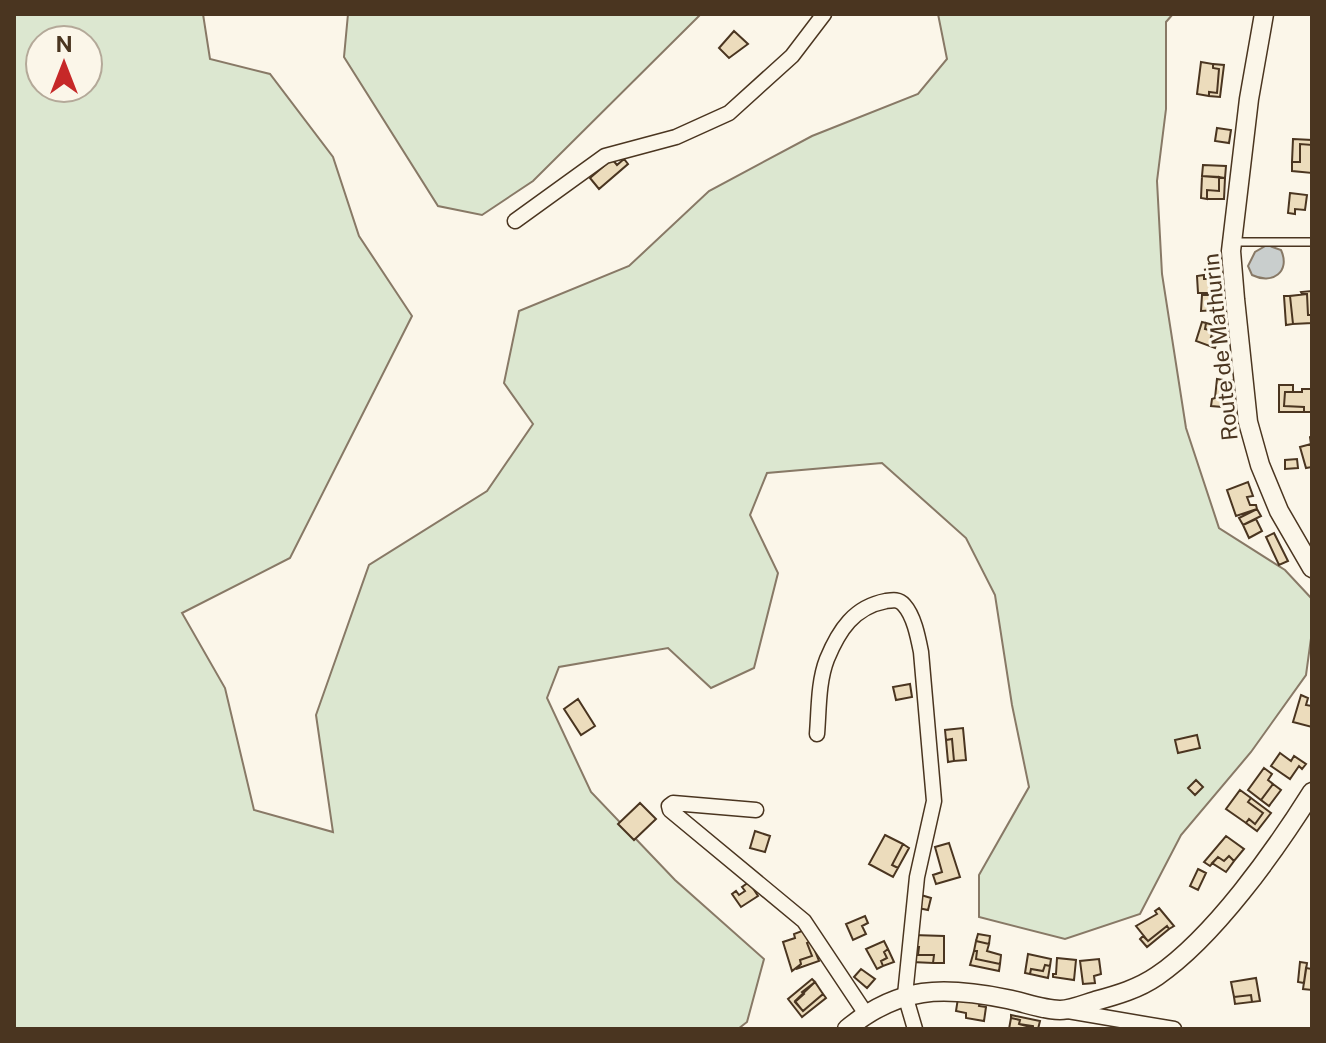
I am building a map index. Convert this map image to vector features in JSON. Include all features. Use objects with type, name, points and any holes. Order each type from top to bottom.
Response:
[{"type":"street","points":[[515,221],[605,156],[676,137],[729,113],[792,56],[824,14]]},
{"type":"street","name":"Route de Mathurin","points":[[1264,14],[1249,99],[1232,242],[1235,299],[1248,422],[1260,465],[1279,511],[1307,547],[1312,568]]},
{"type":"street","points":[[817,734],[822,675],[841,632],[852,617],[866,606],[899,601],[905,606],[918,635],[934,789],[932,815],[917,877],[905,995],[915,1029]]},
{"type":"street","points":[[1061,1010],[1128,992],[1156,977],[1190,950],[1242,889],[1292,824],[1312,792]]},
{"type":"street","points":[[756,810],[673,803],[669,806],[804,921],[866,1014]]},
{"type":"street","points":[[847,1029],[866,1014],[905,995],[943,991],[1174,1029]]},
{"type":"lane","points":[[1232,242],[1312,242]]},
{"type":"green space","points":[[14,14],[203,14],[210,59],[270,74],[333,157],[359,236],[412,316],[290,558],[182,613],[225,688],[254,810],[333,832],[316,715],[369,565],[487,491],[533,424],[504,383],[519,311],[629,266],[709,191],[812,136],[918,94],[947,59],[938,14],[1173,14],[1166,22],[1166,109],[1157,181],[1162,274],[1186,428],[1219,528],[1285,570],[1312,599],[1312,631],[1306,675],[1251,752],[1181,835],[1140,914],[1065,939],[979,917],[979,875],[1029,787],[1012,705],[995,595],[966,538],[882,463],[767,473],[750,515],[778,573],[754,668],[711,688],[668,648],[559,667],[547,698],[591,792],[675,880],[764,959],[747,1022],[738,1029],[14,1029]]},
{"type":"green space","points":[[348,14],[701,14],[533,181],[482,215],[438,206],[344,57]]},
{"type":"shaded area","points":[[1267,245],[1281,250],[1284,265],[1273,277],[1259,278],[1252,275],[1248,266],[1255,252]]},
{"type":"building","points":[[734,31],[748,44],[729,58],[719,48]]},
{"type":"building","points":[[1201,62],[1213,64],[1213,68],[1219,69],[1217,93],[1209,92],[1209,96],[1197,94]]},
{"type":"building","points":[[1213,64],[1224,65],[1220,97],[1209,96],[1209,92],[1217,93],[1219,69],[1213,68]]},
{"type":"building","points":[[1217,128],[1231,130],[1229,143],[1215,141]]},
{"type":"building","points":[[1293,139],[1312,140],[1312,145],[1300,144],[1300,162],[1292,162]]},
{"type":"building","points":[[1300,144],[1312,145],[1312,173],[1292,171],[1292,162],[1300,162]]},
{"type":"building","points":[[612,159],[617,165],[624,159],[628,164],[599,189],[590,178]]},
{"type":"building","points":[[1203,165],[1226,166],[1225,178],[1202,176]]},
{"type":"building","points":[[1202,176],[1219,177],[1219,191],[1207,190],[1207,199],[1201,198]]},
{"type":"building","points":[[1219,177],[1225,178],[1224,199],[1207,199],[1207,190],[1219,191]]},
{"type":"building","points":[[1290,193],[1307,195],[1305,210],[1295,209],[1295,214],[1288,213]]},
{"type":"building","points":[[1204,275],[1204,279],[1213,279],[1213,293],[1198,293],[1197,276]]},
{"type":"building","points":[[1311,291],[1312,315],[1308,315],[1307,294],[1301,292]]},
{"type":"building","points":[[1307,294],[1308,315],[1312,315],[1312,323],[1293,324],[1290,296]]},
{"type":"building","points":[[1202,295],[1218,295],[1218,310],[1201,311]]},
{"type":"building","points":[[1284,296],[1290,296],[1293,324],[1286,325]]},
{"type":"building","points":[[1202,322],[1206,323],[1205,329],[1213,331],[1211,337],[1218,339],[1215,348],[1196,341]]},
{"type":"building","points":[[1206,323],[1221,327],[1218,339],[1211,337],[1213,331],[1205,329]]},
{"type":"building","points":[[1217,379],[1224,380],[1229,393],[1235,394],[1234,408],[1211,406]]},
{"type":"building","points":[[1224,380],[1237,381],[1235,394],[1229,393]]},
{"type":"building","points":[[1279,385],[1293,385],[1293,392],[1285,392],[1284,406],[1304,407],[1304,412],[1279,412]]},
{"type":"building","points":[[1311,386],[1312,416],[1311,412],[1304,412],[1304,407],[1284,406],[1285,392],[1302,392],[1302,389],[1311,389]]},
{"type":"building","points":[[1312,436],[1312,467],[1306,468],[1300,447],[1311,444]]},
{"type":"building","points":[[1297,459],[1298,468],[1285,469],[1285,460]]},
{"type":"building","points":[[1248,482],[1253,496],[1247,497],[1250,505],[1256,505],[1257,509],[1236,516],[1227,490]]},
{"type":"building","points":[[1257,509],[1261,516],[1243,525],[1239,518]]},
{"type":"building","points":[[1256,519],[1262,531],[1249,538],[1243,525]]},
{"type":"building","points":[[1274,533],[1288,561],[1279,565],[1266,537]]},
{"type":"building","points":[[910,684],[912,697],[896,700],[893,687]]},
{"type":"building","points":[[1301,695],[1308,698],[1306,705],[1312,706],[1312,727],[1293,722]]},
{"type":"building","points":[[578,699],[595,726],[581,735],[564,709]]},
{"type":"building","points":[[963,728],[966,760],[954,761],[952,739],[946,740],[945,730]]},
{"type":"building","points":[[1197,735],[1200,748],[1178,753],[1175,740]]},
{"type":"building","points":[[952,739],[954,761],[948,762],[946,740]]},
{"type":"building","points":[[1280,753],[1291,761],[1294,756],[1306,764],[1302,769],[1299,766],[1290,779],[1271,766]]},
{"type":"building","points":[[1264,768],[1272,774],[1268,780],[1273,784],[1261,800],[1248,790]]},
{"type":"building","points":[[1196,780],[1203,787],[1195,795],[1188,788]]},
{"type":"building","points":[[1273,784],[1281,790],[1269,806],[1261,800]]},
{"type":"building","points":[[1240,790],[1251,798],[1248,802],[1263,813],[1255,824],[1249,819],[1246,823],[1226,809]]},
{"type":"building","points":[[1251,798],[1271,813],[1257,831],[1246,823],[1249,819],[1255,824],[1263,813],[1248,802]]},
{"type":"building","points":[[640,803],[656,819],[634,840],[618,824]]},
{"type":"building","points":[[755,831],[770,836],[765,852],[750,848]]},
{"type":"building","points":[[885,835],[903,844],[892,865],[898,868],[893,877],[869,864]]},
{"type":"building","points":[[1226,836],[1244,849],[1234,861],[1229,856],[1224,861],[1218,857],[1210,866],[1204,862]]},
{"type":"building","points":[[949,843],[960,877],[936,884],[933,875],[942,872],[935,847]]},
{"type":"building","points":[[903,844],[909,848],[898,868],[892,865]]},
{"type":"building","points":[[1229,856],[1234,861],[1226,872],[1212,863],[1218,857],[1224,861]]},
{"type":"building","points":[[1198,869],[1206,873],[1198,890],[1190,886]]},
{"type":"building","points":[[749,882],[758,896],[741,907],[732,894],[736,891],[739,895],[745,891],[742,887]]},
{"type":"building","points":[[921,895],[931,898],[928,910],[918,908]]},
{"type":"building","points":[[1159,908],[1174,926],[1169,929],[1167,926],[1148,941],[1136,926],[1157,914],[1155,911]]},
{"type":"building","points":[[865,916],[868,923],[862,926],[866,934],[853,940],[846,924]]},
{"type":"building","points":[[1167,926],[1169,929],[1147,947],[1140,939],[1143,936],[1148,941]]},
{"type":"building","points":[[807,929],[811,941],[807,943],[812,956],[800,960],[801,964],[792,971],[783,942]]},
{"type":"building","points":[[978,934],[990,936],[989,944],[976,941]]},
{"type":"building","points":[[913,935],[944,936],[944,963],[933,963],[934,955],[918,955],[919,947],[912,947]]},
{"type":"building","points":[[811,941],[819,961],[796,969],[801,964],[800,960],[812,956],[807,943]]},
{"type":"building","points":[[884,941],[888,949],[884,952],[887,958],[881,961],[883,966],[877,969],[866,949]]},
{"type":"building","points":[[976,941],[989,944],[987,951],[1001,955],[1000,964],[976,959]]},
{"type":"building","points":[[912,947],[919,947],[918,955],[934,955],[933,963],[912,962]]},
{"type":"building","points":[[888,949],[894,962],[883,966],[881,961],[887,958],[884,952]]},
{"type":"building","points":[[974,951],[977,951],[976,959],[1000,964],[999,971],[970,965]]},
{"type":"building","points":[[1028,954],[1051,959],[1050,966],[1045,965],[1043,971],[1031,969],[1030,974],[1025,973]]},
{"type":"building","points":[[1057,958],[1076,960],[1074,980],[1053,977]]},
{"type":"building","points":[[1099,959],[1101,974],[1094,976],[1095,983],[1083,984],[1080,961]]},
{"type":"building","points":[[1300,962],[1307,963],[1304,983],[1298,982]]},
{"type":"building","points":[[1045,965],[1050,966],[1048,978],[1030,974],[1031,969],[1043,971]]},
{"type":"building","points":[[1306,968],[1312,969],[1312,990],[1303,989]]},
{"type":"building","points":[[861,969],[875,979],[867,988],[854,977]]},
{"type":"building","points":[[1256,978],[1260,1001],[1252,1002],[1251,995],[1234,997],[1231,982]]},
{"type":"building","points":[[812,979],[815,982],[795,1002],[803,1011],[823,994],[826,998],[802,1017],[788,999]]},
{"type":"building","points":[[815,982],[823,994],[803,1011],[795,1001]]},
{"type":"building","points":[[1251,995],[1252,1002],[1235,1004],[1234,997]]},
{"type":"building","points":[[958,998],[980,1001],[979,1006],[986,1007],[984,1021],[966,1018],[966,1013],[956,1011]]},
{"type":"building","points":[[1011,1015],[1040,1021],[1038,1029],[1019,1024],[1020,1020],[1011,1018]]},
{"type":"building","points":[[1011,1018],[1020,1020],[1019,1024],[1033,1026],[1033,1029],[1009,1029]]}]
